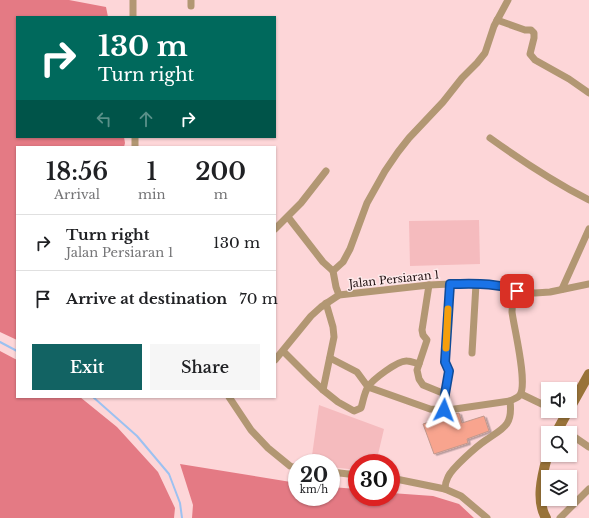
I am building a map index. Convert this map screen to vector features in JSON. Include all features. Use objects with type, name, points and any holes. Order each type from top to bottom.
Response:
[{"type":"main road","points":[[577,400],[586,388],[589,374]]},
{"type":"main road","points":[[546,462],[541,490],[541,504],[546,518]]},
{"type":"street","points":[[133,0],[134,16]]},
{"type":"street","points":[[333,271],[343,262],[350,248],[367,203],[385,171],[409,138],[477,63],[489,44],[494,26],[508,0]]},
{"type":"street","points":[[498,20],[525,30],[531,30],[534,34],[534,38],[530,54],[535,60],[569,79],[589,93]]},
{"type":"street","points":[[490,138],[512,154],[589,200]]},
{"type":"street","points":[[276,228],[302,203],[326,171]]},
{"type":"street","points":[[288,217],[333,271],[339,295]]},
{"type":"street","points":[[562,289],[589,228]]},
{"type":"street","points":[[444,410],[449,371],[445,362],[450,284]]},
{"type":"street","name":"Jalan Persiaran 1","points":[[276,359],[295,332],[321,307],[339,295],[450,284],[500,286],[508,287],[517,291],[535,293],[550,292],[589,284]]},
{"type":"street","points":[[472,353],[476,284]]},
{"type":"street","points":[[429,286],[422,330],[423,335],[427,340],[417,370],[419,379],[423,385],[445,394]]},
{"type":"street","points":[[330,358],[357,372],[368,387],[430,409],[444,410],[510,401],[521,394],[523,382],[520,353],[512,311],[513,300],[517,291]]},
{"type":"street","points":[[323,390],[334,337],[333,327],[326,303]]},
{"type":"street","points":[[283,351],[323,390],[338,402],[354,410],[361,408],[368,387],[394,365],[406,361],[419,364]]},
{"type":"street","points":[[521,394],[541,404]]},
{"type":"street","points":[[230,398],[251,430],[268,448],[288,464]]},
{"type":"street","points":[[445,489],[445,482],[454,468],[485,441],[505,427],[510,417],[510,401]]},
{"type":"street","points":[[577,438],[589,447]]},
{"type":"street","points":[[400,480],[445,489],[461,496],[487,518]]},
{"type":"street","points":[[560,518],[589,489]]},
{"type":"shaded area","points":[[0,0],[69,0],[106,7],[108,16],[16,16],[16,138],[124,138],[125,143],[124,146],[16,146],[16,340],[0,332]]},
{"type":"shaded area","points":[[479,220],[480,264],[410,266],[409,221]]},
{"type":"shaded area","points":[[0,351],[16,359],[16,398],[81,398],[117,427],[158,472],[175,508],[174,518],[0,518]]},
{"type":"shaded area","points":[[319,405],[384,429],[378,454],[348,454],[348,469],[340,468],[340,454],[312,454]]},
{"type":"shaded area","points":[[180,464],[288,482],[288,506],[340,506],[340,488],[348,488],[348,506],[400,506],[400,494],[433,496],[459,504],[474,518],[192,518],[193,505]]},
{"type":"building","points":[[459,413],[462,423],[484,416],[489,431],[467,439],[468,443],[434,454],[423,424]]},
{"type":"waterway","points":[[0,342],[16,350]]},
{"type":"waterway","points":[[94,398],[137,436],[169,474],[180,503],[182,518]]},
{"type":"slow traffic","points":[[446,348],[448,309]]},
{"type":"route","points":[[444,410],[449,371],[445,362],[450,284],[500,286],[508,287],[517,291]]}]
